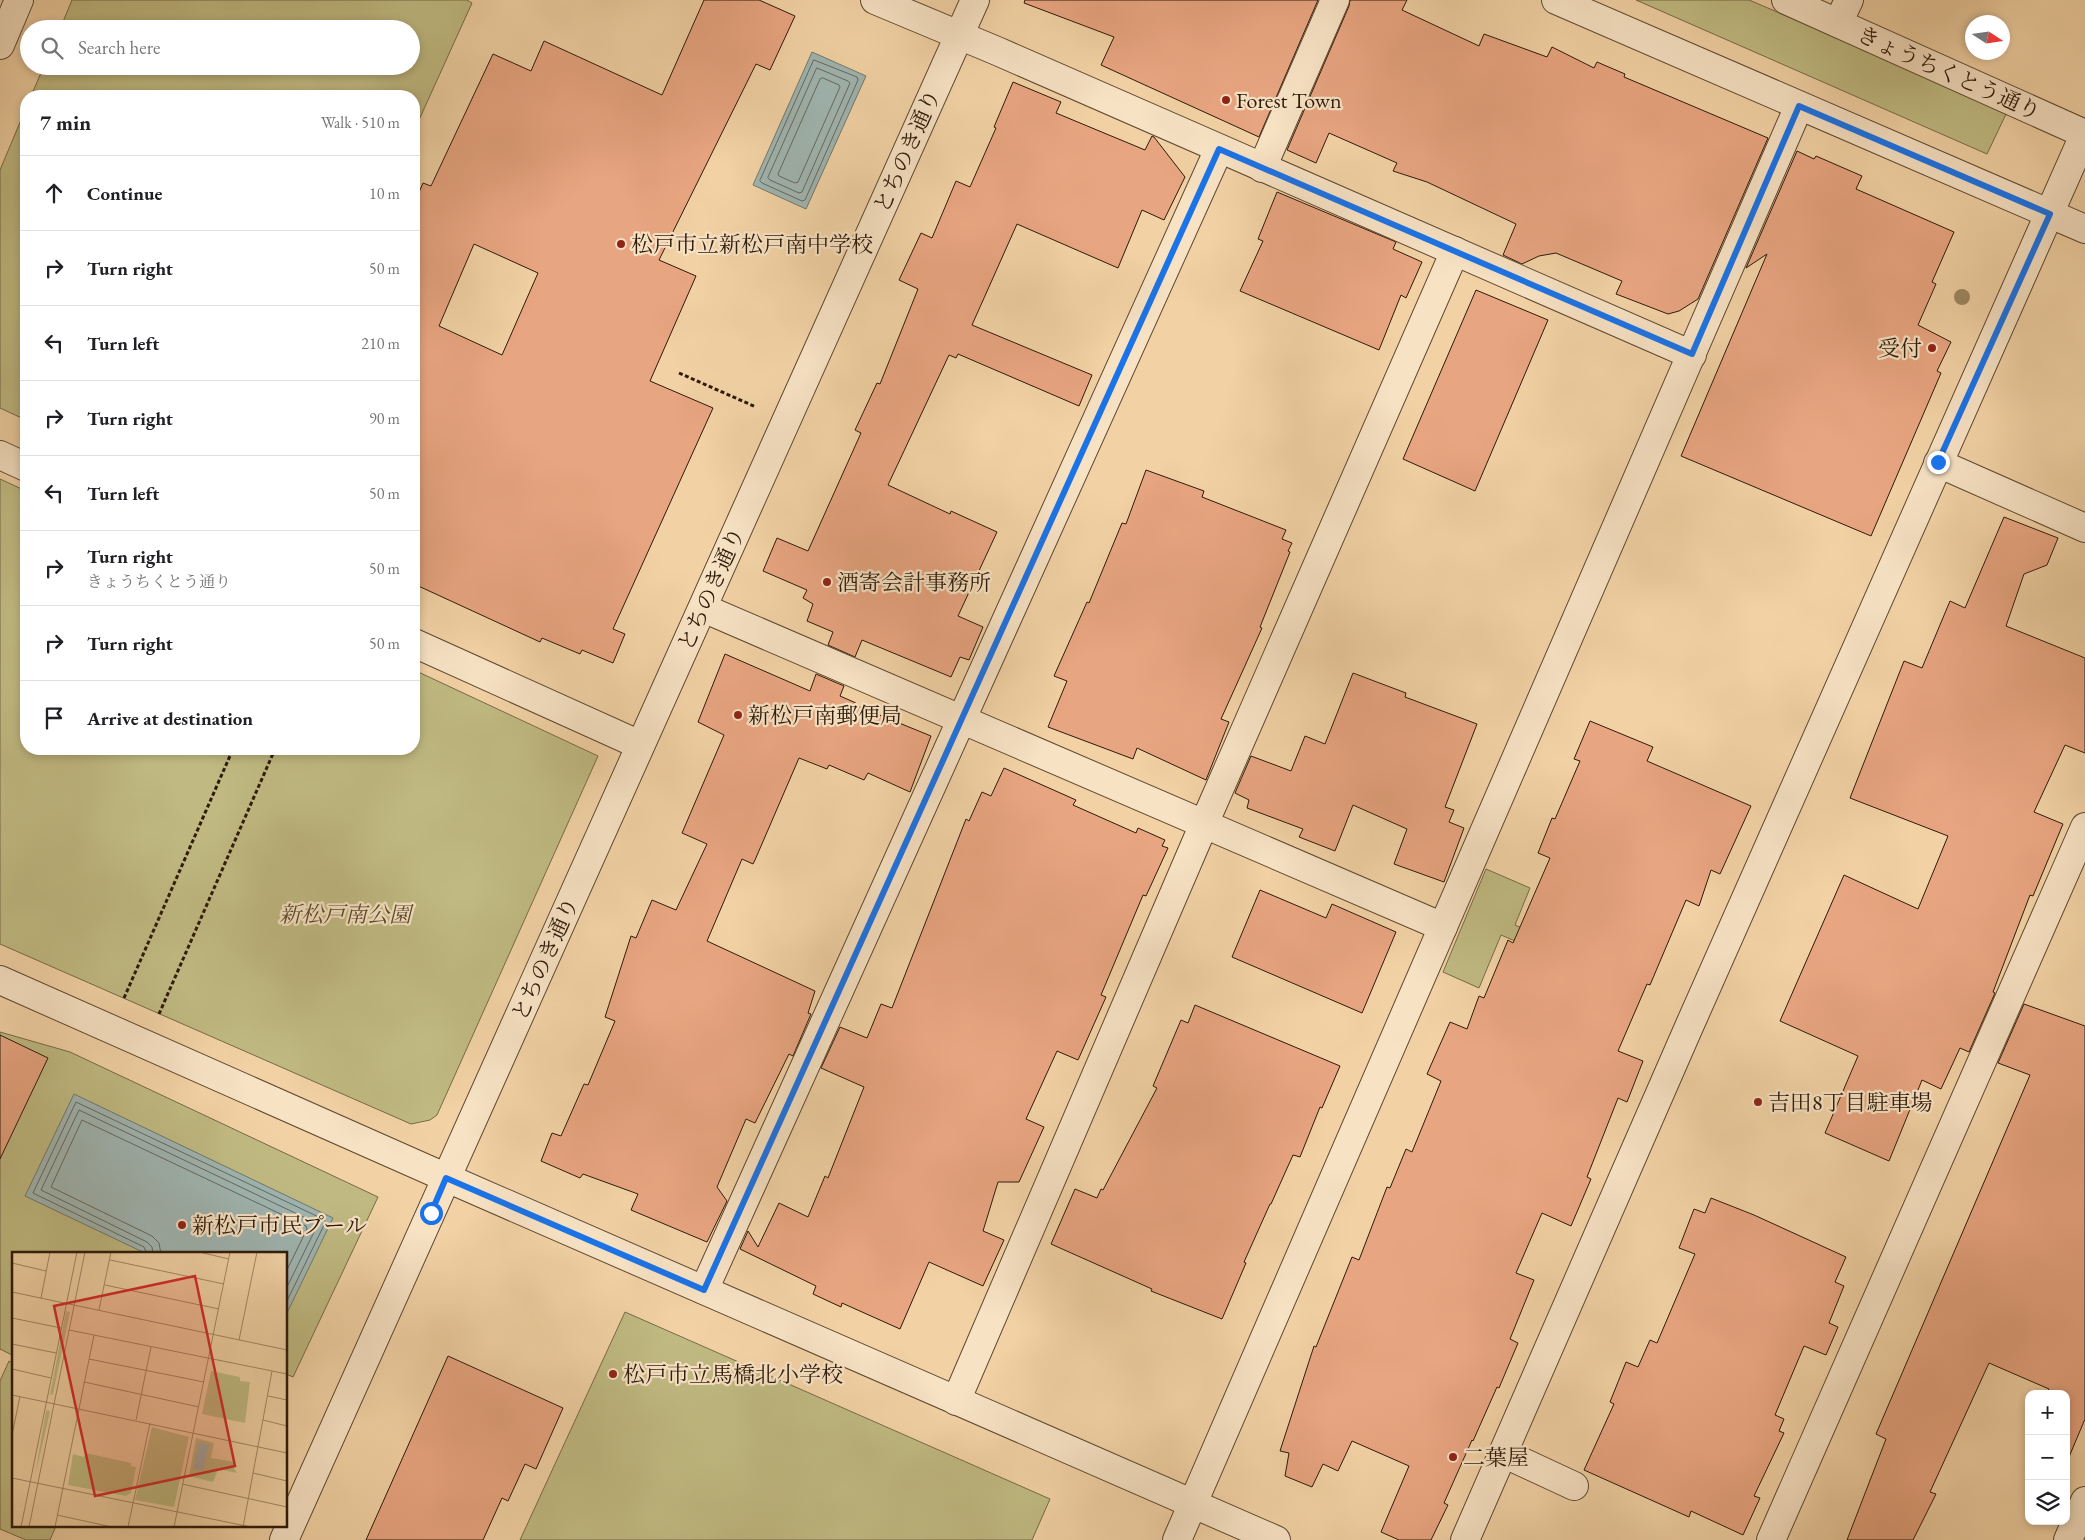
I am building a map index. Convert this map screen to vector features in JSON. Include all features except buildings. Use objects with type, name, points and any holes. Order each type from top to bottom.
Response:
[{"type":"street","points":[[0,45],[20,0]]},
{"type":"street","points":[[876,0],[1692,354]]},
{"type":"street","name":"とちのき通り","points":[[284,1540],[975,0]]},
{"type":"street","points":[[1262,168],[1335,0]]},
{"type":"street","points":[[1556,0],[2085,229]]},
{"type":"street","name":"きょうちくとう通り","points":[[1786,0],[1843,12],[2085,134]]},
{"type":"street","points":[[1177,1540],[1799,106]]},
{"type":"street","points":[[1465,1540],[1938,462],[2085,134]]},
{"type":"street","points":[[704,1290],[1219,149]]},
{"type":"street","points":[[956,1402],[1204,824],[1455,251]]},
{"type":"street","points":[[0,455],[20,464]]},
{"type":"street","points":[[1938,462],[2085,528]]},
{"type":"street","points":[[703,608],[1443,927]]},
{"type":"street","points":[[420,646],[640,745]]},
{"type":"street","points":[[1771,1540],[2085,827]]},
{"type":"street","points":[[0,980],[956,1402],[1276,1540]]},
{"type":"street","points":[[1503,1454],[1574,1486]]},
{"type":"street","points":[[2068,1540],[2085,1501]]},
{"type":"path","points":[[679,373],[763,410]]},
{"type":"path","points":[[123,1002],[230,755]]},
{"type":"path","points":[[158,1018],[272,755]]},
{"type":"green space","points":[[72,0],[467,0],[472,3],[420,118],[420,90],[34,90],[40,75],[420,75],[420,20],[64,20]]},
{"type":"green space","points":[[1636,0],[1749,0],[1956,88],[2007,112],[1987,154]]},
{"type":"green space","points":[[20,122],[20,417],[0,408],[0,170]]},
{"type":"green space","name":"新松戸南公園","points":[[0,479],[20,488],[20,755],[420,755],[420,673],[598,756],[437,1115],[430,1120],[411,1124],[0,944]]},
{"type":"green space","points":[[1486,869],[1530,888],[1515,925],[1569,948],[1553,957],[1501,935],[1479,988],[1443,972]]},
{"type":"green space","name":"新松戸市民プール","points":[[0,1032],[70,1052],[378,1197],[293,1377],[288,1375],[288,1252],[12,1252],[12,1355],[0,1349]]},
{"type":"green space","points":[[625,1312],[1050,1499],[1032,1540],[520,1540]]},
{"type":"green space","points":[[9,1361],[12,1363],[12,1528],[55,1528],[50,1540],[26,1540],[0,1529],[0,1381]]},
{"type":"water","points":[[812,52],[866,76],[806,209],[753,185]]},
{"type":"water","points":[[74,1094],[333,1218],[288,1311],[288,1252],[143,1252],[25,1196]]},
{"type":"place","name":"Forest Town","points":[[1226,100]]},
{"type":"place","name":"松戸市立新松戸南中学校","points":[[621,244]]},
{"type":"place","name":"受付","points":[[1932,348]]},
{"type":"place","name":"酒寄会計事務所","points":[[827,582]]},
{"type":"place","name":"新松戸南郵便局","points":[[738,715]]},
{"type":"place","name":"吉田8丁目駐車場","points":[[1758,1102]]},
{"type":"place","name":"新松戸市民プール","points":[[182,1225]]},
{"type":"place","name":"松戸市立馬橋北小学校","points":[[613,1374]]},
{"type":"place","name":"二葉屋","points":[[1453,1457]]},
{"type":"route","points":[[431,1213],[446,1178],[704,1290],[1219,149],[1692,354],[1799,106],[2050,214],[1938,462]]}]
